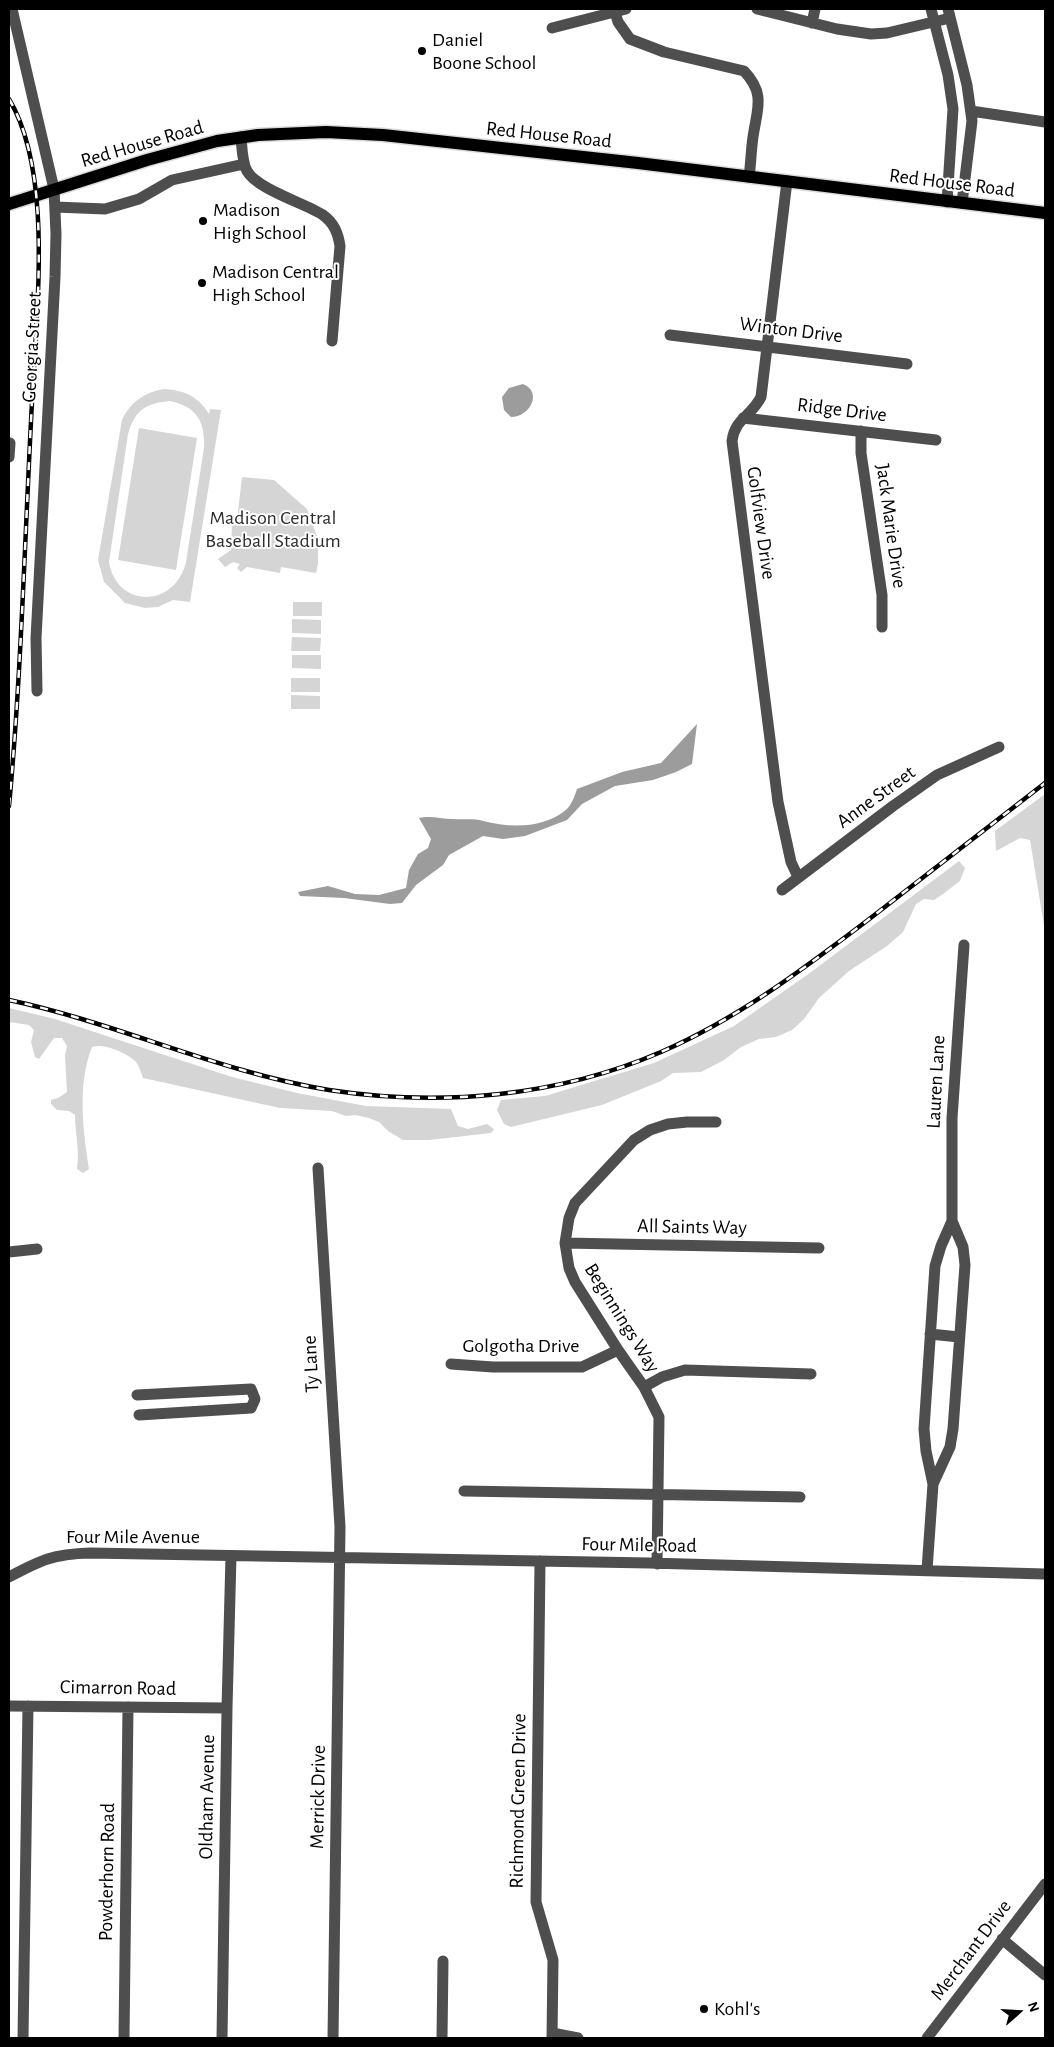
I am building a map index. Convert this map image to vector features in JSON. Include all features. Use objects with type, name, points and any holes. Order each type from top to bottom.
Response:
[{"type":"main road","name":"Red House Road","points":[[9,204],[192,147],[242,137],[308,132],[383,135],[749,176],[1045,213]]},
{"type":"street","name":"Georgia Street","points":[[12,9],[54,189],[55,208],[55,277],[36,638],[37,691]]},
{"type":"street","points":[[757,9],[812,23],[871,34],[887,33],[944,17]]},
{"type":"street","points":[[812,23],[815,9]]},
{"type":"street","points":[[931,9],[944,17],[964,72],[971,111],[970,151],[962,203]]},
{"type":"street","points":[[552,28],[618,10],[618,22],[630,39],[664,52],[744,71],[753,80],[758,90],[759,105],[749,176]]},
{"type":"street","points":[[944,17],[948,74],[953,109],[946,202]]},
{"type":"street","points":[[971,111],[1045,122]]},
{"type":"street","points":[[242,137],[244,164],[246,170],[257,182],[316,211],[334,226],[340,246],[332,341]]},
{"type":"street","points":[[55,208],[105,209],[133,201],[172,180],[244,164]]},
{"type":"street","name":"Golfview Drive","points":[[787,181],[761,397],[753,410],[736,425],[733,432],[732,451],[750,576],[778,802],[789,855],[798,877]]},
{"type":"street","name":"Winton Drive","points":[[670,335],[907,364]]},
{"type":"street","name":"Ridge Drive","points":[[743,418],[936,440]]},
{"type":"street","name":"Jack Marie Drive","points":[[861,431],[860,453],[882,594],[882,627]]},
{"type":"street","points":[[9,457],[10,443]]},
{"type":"street","name":"Anne Street","points":[[782,890],[937,775],[999,747]]},
{"type":"street","name":"Lauren Lane","points":[[934,1484],[950,1447],[953,1429],[965,1265],[963,1247],[952,1221],[952,1118],[964,945]]},
{"type":"street","name":"Beginnings Way","points":[[657,1564],[659,1417],[644,1387],[575,1282],[569,1268],[564,1243],[569,1218],[575,1203],[634,1140],[650,1130],[668,1124],[716,1122]]},
{"type":"street","name":"Ty Lane","points":[[318,1168],[340,1527],[340,1557]]},
{"type":"street","name":"Lauren Lane","points":[[927,1570],[934,1484],[926,1450],[924,1429],[930,1334],[936,1266],[941,1246],[952,1221]]},
{"type":"street","name":"All Saints Way","points":[[564,1243],[819,1248]]},
{"type":"street","points":[[9,1252],[37,1249]]},
{"type":"street","points":[[930,1334],[959,1337]]},
{"type":"street","name":"Golgotha Drive","points":[[451,1364],[534,1368],[582,1367],[618,1350]]},
{"type":"street","points":[[644,1387],[662,1377],[685,1370],[811,1374]]},
{"type":"street","points":[[138,1395],[251,1389],[255,1399],[251,1408],[139,1415]]},
{"type":"street","points":[[464,1491],[800,1497]]},
{"type":"street","name":"Four Mile Avenue","points":[[9,1577],[49,1558],[73,1553],[231,1556]]},
{"type":"street","name":"Four Mile Road","points":[[231,1556],[1045,1574]]},
{"type":"street","name":"Oldham Avenue","points":[[222,2038],[231,1556]]},
{"type":"street","name":"Merrick Drive","points":[[333,2038],[340,1557]]},
{"type":"street","name":"Richmond Green Drive","points":[[540,1562],[536,1902],[537,1912],[553,1960],[552,2036]]},
{"type":"street","name":"Cimarron Road","points":[[9,1706],[227,1708]]},
{"type":"street","points":[[23,2038],[28,1706]]},
{"type":"street","name":"Powderhorn Road","points":[[124,2038],[128,1707]]},
{"type":"street","name":"Merchant Drive","points":[[927,2038],[1045,1884]]},
{"type":"street","points":[[1002,1940],[1045,1975]]},
{"type":"street","points":[[442,2038],[443,1961]]},
{"type":"street","points":[[552,2036],[578,2038]]},
{"type":"green space","points":[[164,389],[184,393],[201,403],[209,414],[210,409],[221,410],[190,602],[173,600],[158,607],[145,608],[125,603],[104,582],[98,560],[122,420],[134,403],[144,395]],"holes":[[[170,401],[193,411],[198,417],[204,438],[186,562],[180,577],[170,588],[159,595],[146,597],[134,595],[123,588],[114,577],[109,562],[128,434],[134,419],[148,406]]]},
{"type":"green space","points":[[139,428],[197,438],[176,570],[118,560]]},
{"type":"green space","name":"Madison Central Baseball Stadium","points":[[242,477],[274,480],[307,509],[318,539],[316,573],[281,567],[280,573],[247,567],[241,572],[237,568],[240,564],[233,562],[225,567],[218,559],[231,550],[232,524],[237,520]]},
{"type":"green space","points":[[293,602],[322,602],[322,616],[293,616]]},
{"type":"green space","points":[[292,619],[321,620],[321,634],[292,633]]},
{"type":"green space","points":[[292,637],[321,638],[320,651],[291,651]]},
{"type":"green space","points":[[292,655],[321,655],[321,669],[292,668]]},
{"type":"green space","points":[[291,678],[320,678],[320,692],[291,692]]},
{"type":"green space","points":[[291,695],[320,696],[320,709],[291,709]]},
{"type":"green space","points":[[1045,794],[1045,932],[1030,840],[1020,838],[996,851],[995,831]]},
{"type":"green space","points":[[959,861],[965,868],[960,881],[934,900],[924,899],[916,904],[903,932],[887,946],[849,971],[819,998],[804,1019],[792,1030],[776,1037],[759,1039],[741,1047],[724,1060],[701,1072],[673,1073],[661,1081],[602,1105],[511,1127],[504,1124],[497,1110],[501,1100],[545,1096],[654,1063],[734,1026],[807,975]]},
{"type":"green space","points":[[9,1008],[55,1019],[232,1077],[297,1093],[366,1106],[451,1109],[458,1126],[468,1129],[487,1124],[494,1129],[491,1133],[429,1140],[403,1140],[388,1131],[379,1122],[369,1118],[355,1115],[346,1116],[332,1111],[280,1108],[143,1078],[137,1063],[130,1057],[114,1049],[97,1046],[92,1047],[84,1077],[83,1123],[89,1169],[83,1173],[77,1169],[78,1155],[75,1115],[69,1111],[57,1110],[51,1104],[51,1100],[67,1092],[65,1056],[67,1046],[62,1038],[54,1038],[39,1059],[35,1057],[31,1042],[34,1030],[29,1025],[9,1022]]},
{"type":"shaded area","points":[[523,384],[532,393],[532,404],[524,413],[511,417],[504,410],[502,397],[509,388]]},
{"type":"shaded area","points":[[697,724],[692,764],[653,780],[615,786],[582,804],[567,820],[525,836],[503,839],[483,836],[449,855],[443,865],[416,885],[402,903],[390,904],[344,898],[300,896],[298,892],[328,886],[355,894],[379,895],[406,888],[409,870],[418,854],[428,848],[431,839],[419,818],[476,820],[515,826],[548,820],[558,816],[567,809],[577,789],[622,772],[661,763]]},
{"type":"railway","points":[[9,99],[21,125],[30,155],[35,188],[39,256],[20,645],[9,806]]},
{"type":"railway","points":[[9,1000],[89,1021],[248,1072],[329,1090],[413,1098],[498,1094],[540,1088],[581,1079],[661,1052],[689,1039],[742,1009],[794,975],[843,939],[1045,783]]},
{"type":"place","name":"Daniel Boone School","points":[[422,51]]},
{"type":"place","name":"Madison High School","points":[[203,221]]},
{"type":"place","name":"Madison Central High School","points":[[202,283]]},
{"type":"place","name":"Kohl's","points":[[704,2009]]}]
